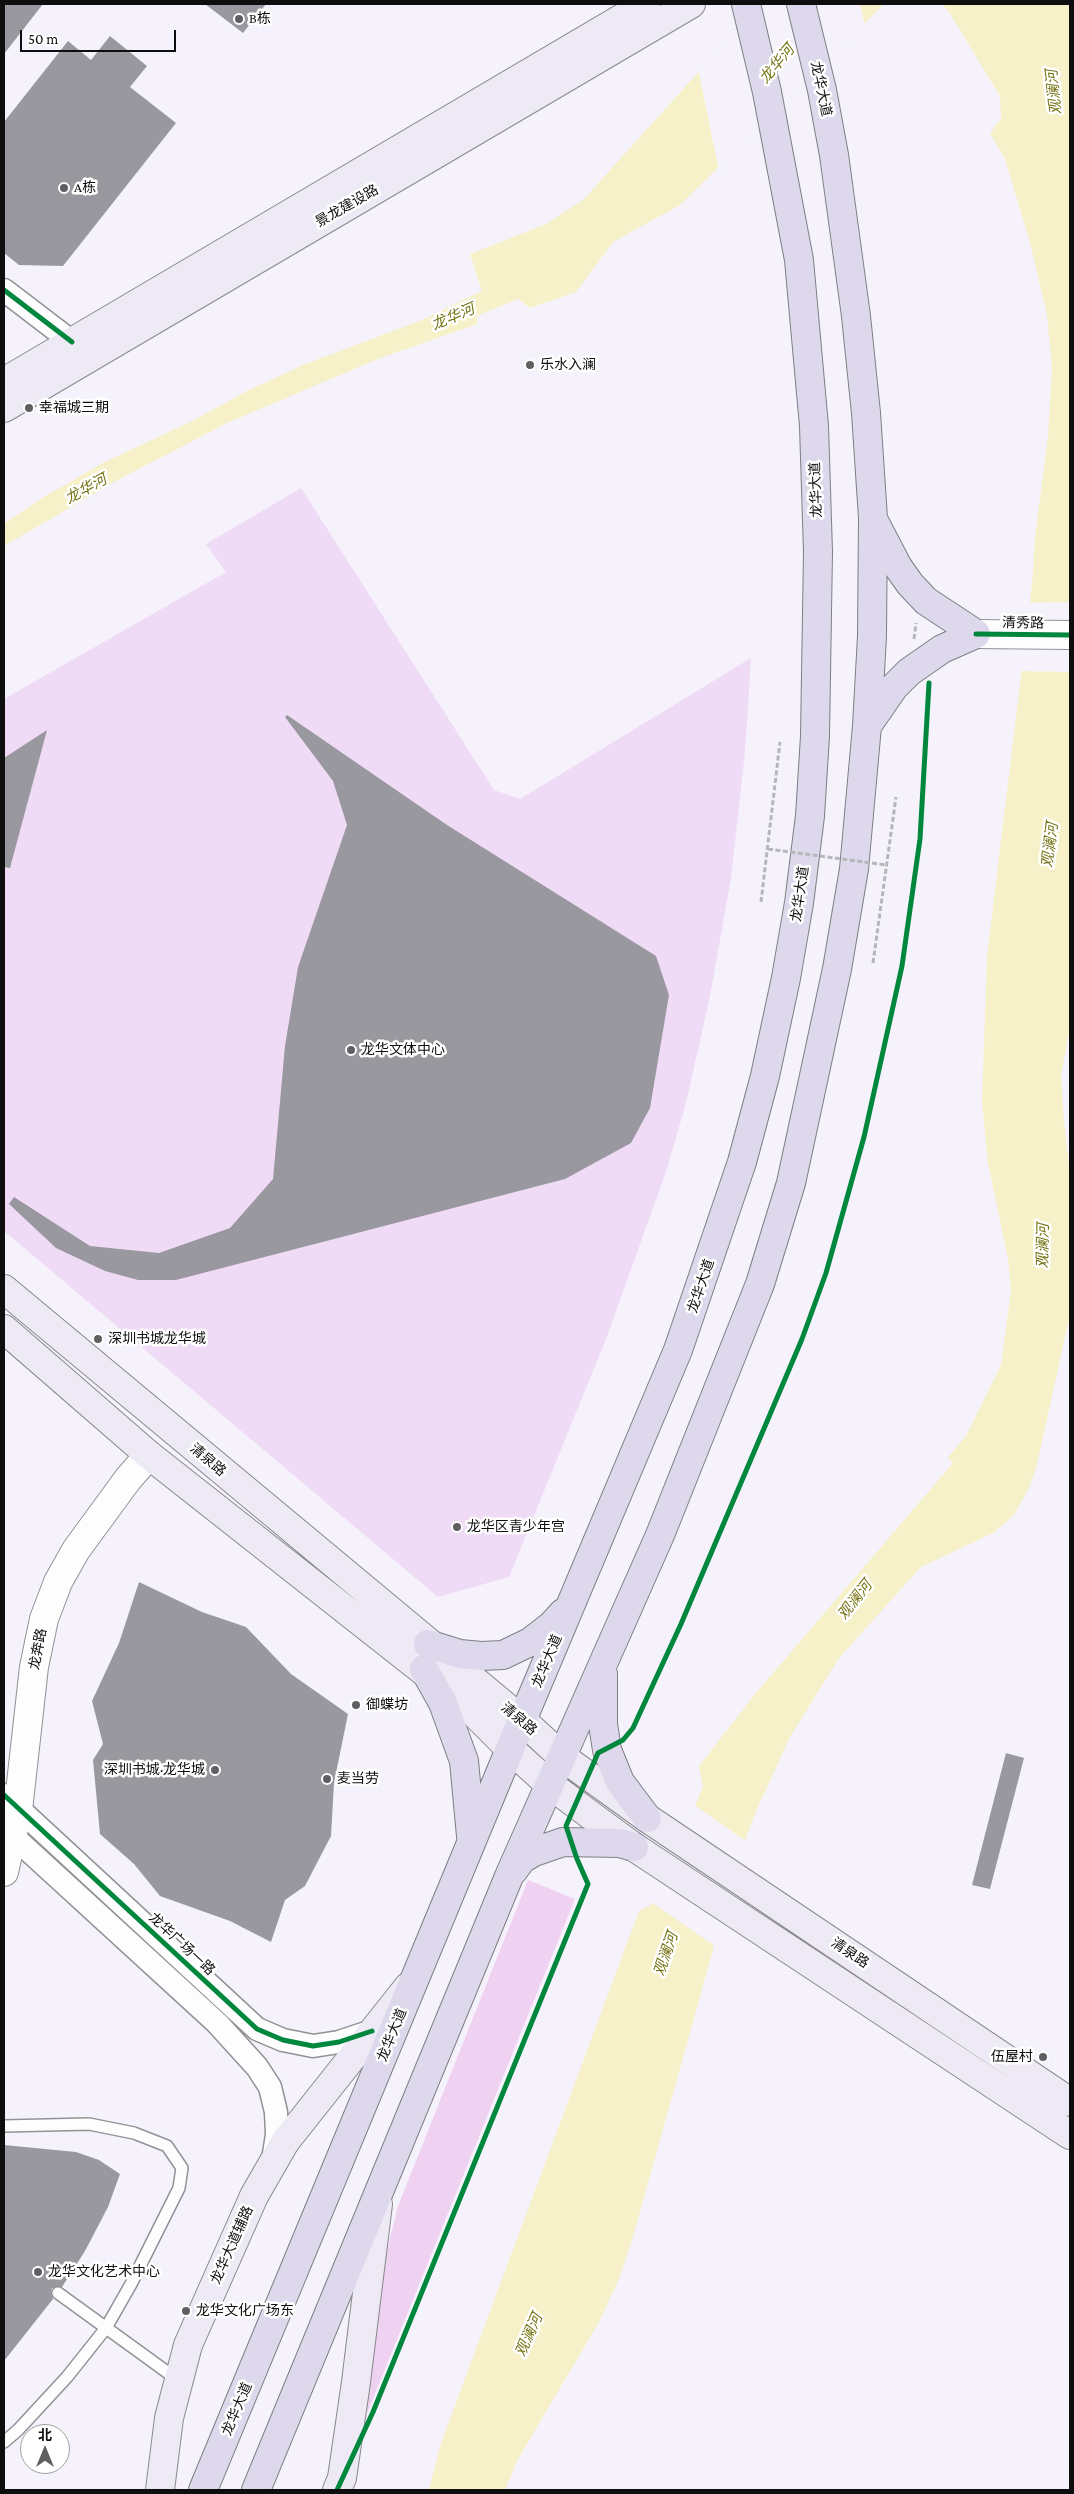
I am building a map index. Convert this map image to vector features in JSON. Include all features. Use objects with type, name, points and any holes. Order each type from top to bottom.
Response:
[{"type":"main road","name":"景龙建设路","points":[[4,382],[646,4]]},
{"type":"main road","name":"景龙建设路","points":[[4,408],[691,4]]},
{"type":"main road","name":"龙华大道","points":[[256,2490],[510,1874],[660,1535],[760,1284],[791,1183],[837,969],[854,869],[867,726],[872,636],[873,518],[866,413],[857,326],[834,155],[822,90],[801,4]]},
{"type":"main road","name":"龙华大道","points":[[203,2490],[522,1720],[678,1350],[713,1253],[742,1162],[765,1076],[800,903],[810,816],[815,736],[818,552],[814,426],[799,260],[767,92],[747,9]]},
{"type":"main road","points":[[873,518],[898,567],[910,584],[926,600],[976,634]]},
{"type":"main road","points":[[867,726],[894,687],[909,672],[942,649],[976,634]]},
{"type":"main road","name":"清泉路","points":[[4,1289],[426,1656],[466,1704],[510,1749],[549,1784],[634,1847],[1070,2136]]},
{"type":"main road","name":"清泉路","points":[[4,1330],[148,1455],[426,1656],[522,1720],[562,1756],[647,1818],[1070,2102]]},
{"type":"main road","points":[[472,1842],[464,1761],[426,1656],[460,1654],[481,1656],[504,1655],[530,1642],[544,1631],[572,1602]]},
{"type":"main road","points":[[603,1662],[603,1724],[607,1750],[620,1782],[647,1818]]},
{"type":"main road","points":[[510,1874],[522,1859],[534,1852],[563,1842],[620,1842],[634,1847]]},
{"type":"main road","name":"龙华大道辅路","points":[[160,2490],[169,2418],[188,2345],[254,2196],[285,2142],[415,1979]]},
{"type":"main road","points":[[338,2490],[342,2478],[356,2382],[380,2192]]},
{"type":"street","points":[[4,290],[72,342]]},
{"type":"street","name":"清秀路","points":[[976,634],[1070,635]]},
{"type":"street","name":"龙奔路","points":[[4,1872],[10,1818],[34,1667],[44,1619],[58,1582],[76,1550],[128,1478],[148,1455]]},
{"type":"street","points":[[10,1818],[217,2023],[257,2067],[270,2087],[276,2112],[277,2135],[272,2166]]},
{"type":"street","name":"龙华广场一路","points":[[10,1818],[257,2029],[284,2040],[313,2046],[339,2042],[372,2031]]},
{"type":"lane","points":[[4,2126],[89,2124],[134,2133],[167,2146],[182,2168],[180,2188],[131,2284],[106,2328],[67,2377],[18,2430],[4,2442]]},
{"type":"lane","points":[[58,2293],[178,2380]]},
{"type":"path","points":[[914,642],[917,615]]},
{"type":"path","points":[[761,902],[780,742]]},
{"type":"path","points":[[873,963],[896,797]]},
{"type":"path","points":[[768,849],[886,865]]},
{"type":"shaded area","name":"龙华文体中心","points":[[301,488],[494,790],[520,799],[751,658],[745,752],[731,878],[710,996],[686,1103],[666,1172],[606,1339],[509,1577],[438,1597],[4,1231],[4,699],[226,572],[206,544]]},
{"type":"shaded area","points":[[528,1880],[575,1899],[368,2411],[362,2409],[378,2287],[398,2206]]},
{"type":"water","name":"龙华河","points":[[760,4],[884,4],[680,205],[613,242],[576,292],[530,308],[518,299],[477,316],[477,324],[378,359],[227,423],[114,482],[4,546],[4,524],[42,498],[103,463],[303,365],[422,320],[482,291],[470,254],[546,224],[583,200]]},
{"type":"water","name":"观澜河","points":[[942,4],[1070,4],[1070,1028],[1061,1075],[1070,1175],[1070,1314],[1036,1469],[1028,1490],[1014,1515],[993,1533],[921,1567],[839,1658],[790,1737],[757,1809],[740,1853],[633,2237],[619,2279],[599,2322],[517,2461],[505,2490],[429,2490],[441,2443],[639,1911],[651,1905],[703,1787],[699,1766],[755,1694],[953,1463],[948,1457],[966,1436],[1001,1365],[1011,1291],[1008,1259],[988,1163],[982,1101],[987,956],[1032,585],[1035,537],[1048,436],[1052,368],[1047,315],[1030,243],[1005,159],[990,133],[1001,119],[1000,96],[949,12]]},
{"type":"pier","points":[[757,4],[860,4],[865,26],[719,171],[698,69]]},
{"type":"pier","points":[[1070,602],[1070,672],[1019,671],[1027,603]]},
{"type":"pier","points":[[693,1804],[747,1842],[716,1947],[650,1901]]},
{"type":"building","points":[[4,4],[43,4],[4,54]]},
{"type":"building","name":"B栋","points":[[205,4],[266,4],[243,33]]},
{"type":"building","name":"A栋","points":[[110,36],[147,66],[130,87],[176,123],[63,266],[19,265],[4,253],[4,122],[68,41],[91,60]]},
{"type":"building","points":[[287,715],[447,825],[656,956],[669,995],[650,1108],[631,1143],[565,1179],[176,1280],[138,1280],[105,1271],[56,1248],[9,1204],[14,1197],[90,1246],[159,1253],[230,1228],[273,1179],[285,1046],[298,967],[347,825],[333,781],[285,717]]},
{"type":"building","points":[[47,730],[10,868],[4,867],[4,758]]},
{"type":"building","name":"深圳书城·龙华城","points":[[139,1582],[202,1612],[246,1627],[291,1674],[348,1714],[334,1783],[331,1836],[305,1886],[285,1900],[271,1942],[230,1921],[160,1896],[134,1864],[100,1834],[93,1760],[103,1744],[92,1701],[119,1643]]},
{"type":"building","points":[[1006,1753],[1024,1758],[990,1889],[972,1885]]},
{"type":"building","name":"龙华文化艺术中心","points":[[4,2145],[76,2152],[99,2160],[120,2174],[108,2207],[85,2251],[62,2287],[52,2288],[53,2299],[4,2361]]},
{"type":"cycle path","points":[[4,290],[72,342]]},
{"type":"cycle path","points":[[976,634],[1070,635]]},
{"type":"cycle path","points":[[337,2490],[373,2412],[588,1884],[566,1826],[598,1753],[623,1740],[633,1728],[681,1624],[802,1339],[826,1273],[864,1137],[902,966],[920,839],[929,683]]},
{"type":"cycle path","points":[[4,1795],[257,2029],[283,2040],[313,2046],[339,2042],[372,2031]]},
{"type":"place","name":"B栋","points":[[239,19]]},
{"type":"place","name":"A栋","points":[[64,188]]},
{"type":"place","name":"乐水入澜","points":[[530,365]]},
{"type":"place","name":"幸福城三期","points":[[29,408]]},
{"type":"place","name":"龙华文体中心","points":[[351,1050]]},
{"type":"place","name":"深圳书城龙华城","points":[[98,1339]]},
{"type":"place","name":"龙华区青少年宫","points":[[457,1527]]},
{"type":"place","name":"御蝶坊","points":[[356,1705]]},
{"type":"place","name":"深圳书城·龙华城","points":[[215,1770]]},
{"type":"place","name":"麦当劳","points":[[327,1779]]},
{"type":"place","name":"伍屋村","points":[[1043,2057]]},
{"type":"place","name":"龙华文化艺术中心","points":[[38,2272]]},
{"type":"place","name":"龙华文化广场东","points":[[186,2311]]}]
